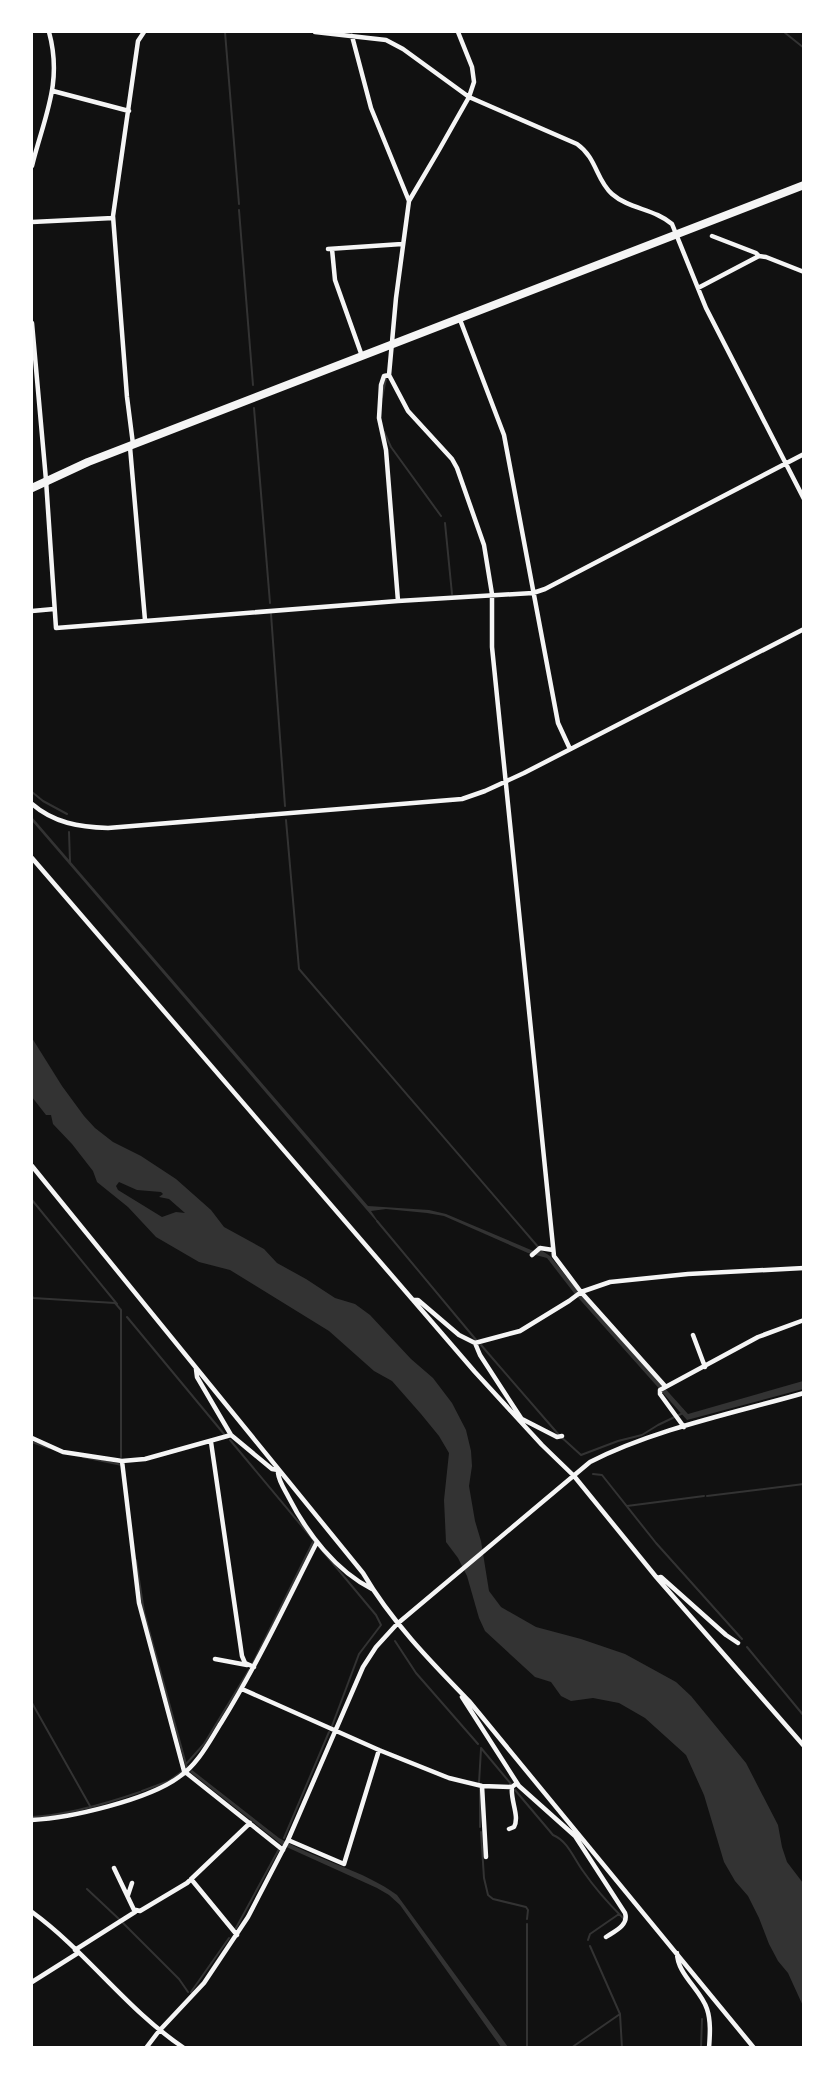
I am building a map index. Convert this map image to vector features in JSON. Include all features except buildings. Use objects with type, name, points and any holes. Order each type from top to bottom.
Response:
[{"type":"highway","points":[[32,488],[46,480],[132,445],[804,184]]},
{"type":"street","points":[[32,166],[33,150],[53,91],[56,62],[49,32]]},
{"type":"street","points":[[144,32],[138,41],[113,218],[144,620]]},
{"type":"street","points":[[315,32],[386,40],[403,49],[469,97],[578,144],[590,155],[611,193],[660,215],[672,224],[698,288],[804,499]]},
{"type":"street","points":[[458,32],[474,75],[469,97],[409,201],[402,244],[389,375],[408,411],[452,459],[484,544],[492,594],[492,647],[553,1250],[556,1261],[579,1294],[663,1388]]},
{"type":"street","points":[[352,36],[371,108],[409,201]]},
{"type":"street","points":[[53,91],[129,111]]},
{"type":"street","points":[[32,222],[113,218]]},
{"type":"street","points":[[712,236],[804,272]]},
{"type":"street","points":[[362,356],[335,280],[330,249],[402,244]]},
{"type":"street","points":[[698,288],[759,256]]},
{"type":"street","points":[[459,318],[504,435],[558,723],[570,749]]},
{"type":"street","points":[[32,323],[56,628],[492,594],[533,593],[804,454]]},
{"type":"street","points":[[389,375],[384,376],[381,385],[379,418],[386,450],[398,601]]},
{"type":"street","points":[[32,611],[54,609]]},
{"type":"street","points":[[32,804],[62,822],[82,826],[114,827],[450,801],[473,796],[507,781],[804,629]]},
{"type":"street","points":[[32,858],[413,1300],[572,1477],[804,1746]]},
{"type":"street","points":[[32,1166],[363,1573],[397,1624],[460,1692],[754,2048]]},
{"type":"street","points":[[536,1250],[553,1250]]},
{"type":"street","points":[[475,1343],[520,1331],[579,1294],[622,1280],[804,1268]]},
{"type":"street","points":[[413,1300],[418,1299],[459,1335],[475,1343],[480,1355],[520,1419],[551,1435],[561,1437]]},
{"type":"street","points":[[684,1427],[660,1394],[663,1388],[758,1337],[804,1320]]},
{"type":"street","points":[[693,1335],[705,1367]]},
{"type":"street","points":[[196,1369],[197,1377],[231,1435],[272,1469],[278,1470]]},
{"type":"street","points":[[146,2048],[204,1983],[237,1935],[288,1841],[363,1667],[376,1647],[397,1624],[590,1462],[610,1452],[684,1427],[804,1393]]},
{"type":"street","points":[[32,1438],[63,1452],[122,1461],[145,1459],[231,1435]]},
{"type":"street","points":[[211,1442],[242,1656],[247,1665]]},
{"type":"street","points":[[122,1461],[139,1603],[184,1771],[284,1849]]},
{"type":"street","points":[[278,1470],[279,1478],[303,1524],[316,1542],[332,1559],[372,1589]]},
{"type":"street","points":[[32,1820],[110,1806],[160,1787],[184,1771],[201,1754],[242,1689],[316,1542]]},
{"type":"street","points":[[657,1578],[661,1577],[738,1643]]},
{"type":"street","points":[[215,1659],[254,1667]]},
{"type":"street","points":[[242,1689],[335,1731],[449,1778],[482,1786],[512,1787],[517,1783]]},
{"type":"street","points":[[460,1692],[466,1706],[517,1783],[577,1835],[626,1916],[625,1923],[606,1937]]},
{"type":"street","points":[[288,1841],[344,1864],[380,1750]]},
{"type":"street","points":[[482,1786],[486,1857]]},
{"type":"street","points":[[509,1829],[514,1827],[517,1821],[511,1794],[512,1787]]},
{"type":"street","points":[[136,1910],[140,1911],[191,1879],[250,1823]]},
{"type":"street","points":[[114,1868],[136,1910]]},
{"type":"street","points":[[191,1879],[237,1935]]},
{"type":"street","points":[[128,1895],[132,1882]]},
{"type":"street","points":[[32,1982],[131,1916],[136,1910]]},
{"type":"street","points":[[32,1912],[159,2031],[184,2048]]},
{"type":"street","points":[[677,1953],[678,1963],[707,2008],[709,2048]]},
{"type":"shaded area","points":[[32,817],[368,1206],[429,1210],[446,1214],[536,1252],[541,1250],[550,1256],[582,1296],[688,1414],[803,1381],[803,1389],[687,1420],[574,1293],[547,1258],[528,1253],[444,1216],[427,1213],[386,1209],[371,1211],[384,1230],[32,821]]},
{"type":"shaded area","points":[[32,1038],[62,1086],[95,1128],[113,1142],[141,1156],[176,1179],[211,1210],[224,1227],[264,1249],[277,1263],[335,1298],[355,1304],[370,1315],[411,1359],[433,1378],[452,1403],[466,1430],[471,1451],[472,1466],[469,1486],[475,1521],[481,1541],[489,1591],[501,1607],[536,1627],[625,1654],[676,1682],[691,1696],[746,1763],[778,1825],[787,1862],[803,1883],[803,2006],[788,1973],[769,1944],[748,1896],[735,1881],[724,1862],[704,1795],[686,1755],[645,1718],[619,1703],[593,1698],[571,1701],[561,1696],[551,1682],[535,1677],[485,1631],[467,1576],[458,1558],[446,1542],[444,1500],[449,1453],[421,1414],[392,1381],[374,1371],[329,1331],[230,1270],[199,1262],[156,1237],[128,1207],[97,1182],[93,1171],[53,1124],[51,1115],[46,1115],[32,1097]],"holes":[[[119,1182],[137,1190],[161,1192],[163,1194],[159,1197],[169,1199],[185,1213],[176,1212],[162,1217],[118,1190],[116,1186]]]},
{"type":"shaded area","points":[[192,1770],[279,1838],[370,1879],[397,1895],[508,2047],[501,2047],[400,1905],[389,1895],[282,1845],[190,1772]]},
{"type":"waterway","points":[[225,32],[239,204]]},
{"type":"waterway","points":[[784,32],[804,48]]},
{"type":"waterway","points":[[239,210],[253,385]]},
{"type":"waterway","points":[[382,397],[386,379]]},
{"type":"waterway","points":[[254,408],[270,603]]},
{"type":"waterway","points":[[384,432],[391,447],[441,516]]},
{"type":"waterway","points":[[445,523],[452,594]]},
{"type":"waterway","points":[[271,614],[285,806]]},
{"type":"waterway","points":[[32,792],[67,814]]},
{"type":"waterway","points":[[286,820],[299,969],[539,1248]]},
{"type":"waterway","points":[[69,832],[70,862]]},
{"type":"waterway","points":[[32,1200],[117,1304]]},
{"type":"waterway","points":[[377,1221],[477,1341]]},
{"type":"waterway","points":[[32,1296],[33,1298],[115,1303],[121,1310],[121,1457]]},
{"type":"waterway","points":[[127,1317],[224,1434]]},
{"type":"waterway","points":[[481,1345],[559,1435],[581,1455],[642,1435],[683,1413]]},
{"type":"waterway","points":[[230,1440],[376,1615],[381,1625],[359,1654],[332,1726]]},
{"type":"waterway","points":[[32,1442],[49,1448]]},
{"type":"waterway","points":[[83,1457],[122,1465]]},
{"type":"waterway","points":[[593,1474],[602,1475],[656,1543],[742,1639]]},
{"type":"waterway","points":[[707,1496],[804,1484]]},
{"type":"waterway","points":[[627,1506],[704,1496]]},
{"type":"waterway","points":[[253,1663],[313,1542]]},
{"type":"waterway","points":[[136,1560],[144,1612],[187,1768]]},
{"type":"waterway","points":[[395,1641],[416,1673],[478,1744]]},
{"type":"waterway","points":[[747,1647],[804,1716]]},
{"type":"waterway","points":[[187,1763],[204,1744],[249,1670]]},
{"type":"waterway","points":[[32,1703],[90,1806]]},
{"type":"waterway","points":[[284,1838],[329,1732]]},
{"type":"waterway","points":[[481,1748],[511,1784]]},
{"type":"waterway","points":[[479,1783],[481,1749]]},
{"type":"waterway","points":[[142,1791],[169,1781],[183,1771]]},
{"type":"waterway","points":[[480,1789],[480,1827]]},
{"type":"waterway","points":[[515,1790],[553,1835],[567,1846],[592,1883],[623,1918]]},
{"type":"waterway","points":[[32,1817],[86,1808],[140,1792]]},
{"type":"waterway","points":[[481,1832],[484,1878],[488,1895],[493,1899],[526,1907],[527,1919]]},
{"type":"waterway","points":[[236,1928],[279,1849]]},
{"type":"waterway","points":[[87,1889],[120,1920]]},
{"type":"waterway","points":[[588,1940],[590,1934],[619,1914]]},
{"type":"waterway","points":[[123,1923],[179,1979],[188,1992]]},
{"type":"waterway","points":[[527,1924],[527,2048]]},
{"type":"waterway","points":[[191,1992],[229,1938]]},
{"type":"waterway","points":[[590,1946],[620,2014],[622,2048]]},
{"type":"waterway","points":[[571,2048],[620,2014]]},
{"type":"waterway","points":[[701,2048],[702,2019]]}]
